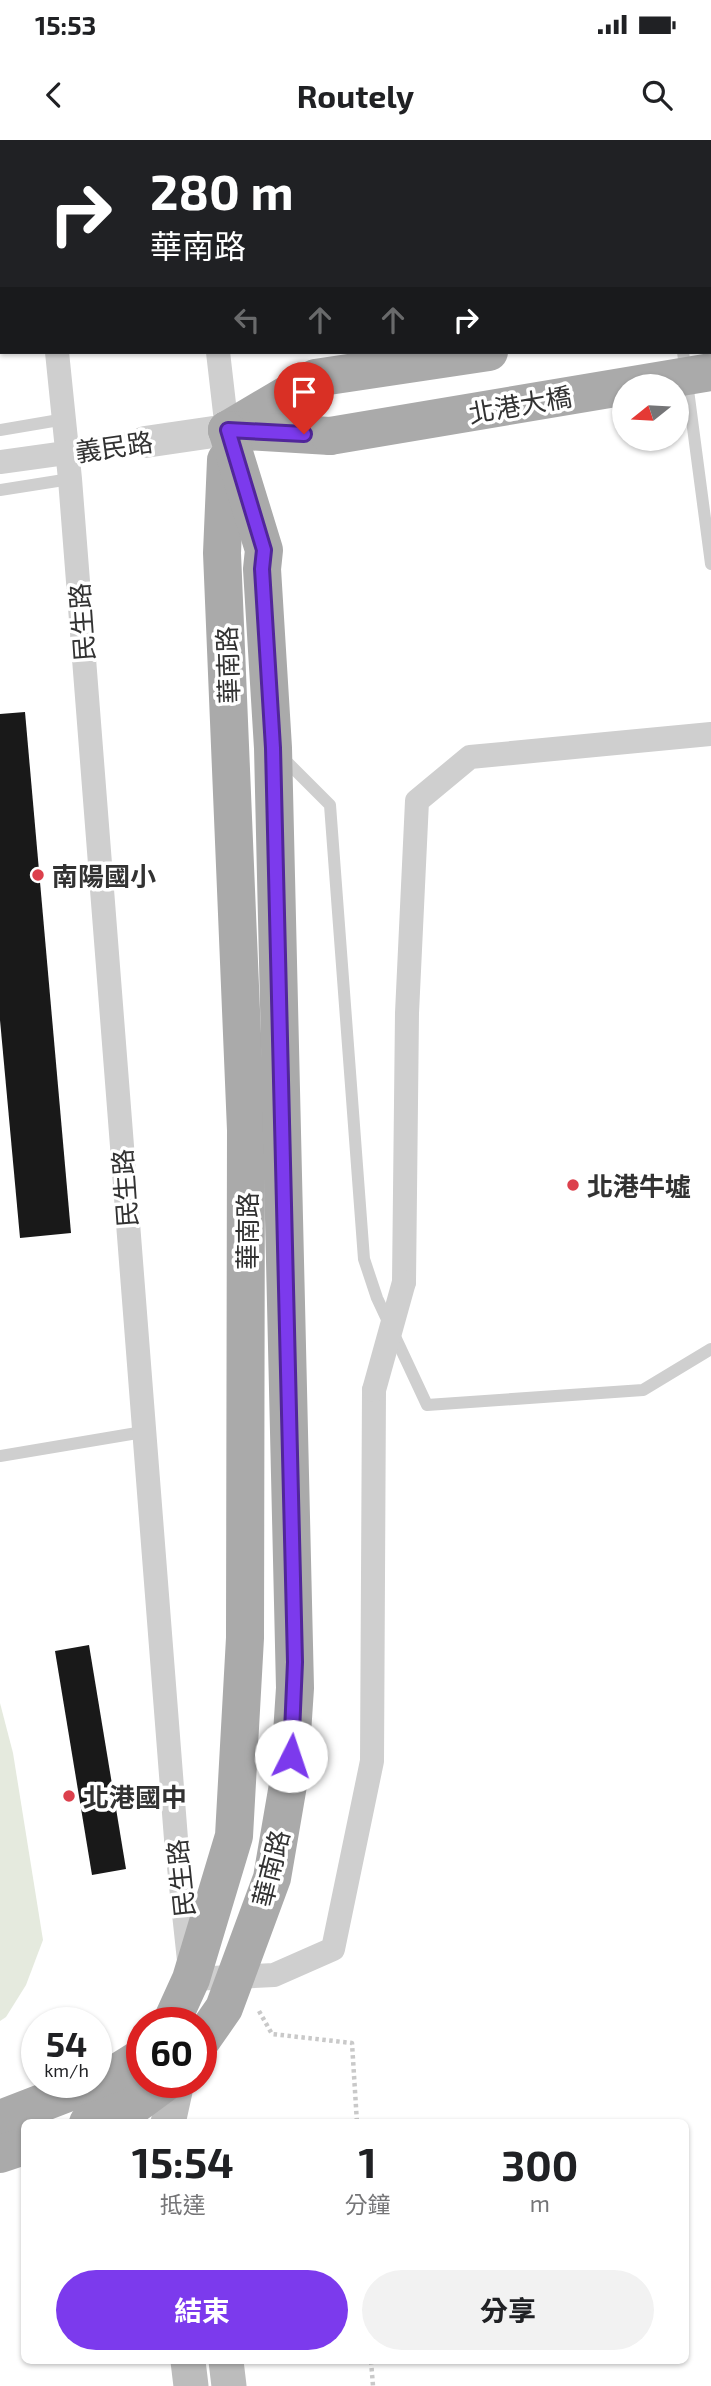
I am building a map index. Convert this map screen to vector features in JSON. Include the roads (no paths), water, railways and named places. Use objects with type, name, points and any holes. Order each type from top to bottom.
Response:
[{"type":"main road","points":[[228,430],[316,378],[476,354]]},
{"type":"main road","name":"北港大橋","points":[[228,430],[330,436],[711,372]]},
{"type":"main road","name":"華南路","points":[[217,2017],[223,2008],[272,1878],[289,1779],[295,1688],[273,748],[262,569],[264,550],[228,430]]},
{"type":"main road","name":"華南路","points":[[178,2007],[191,1979],[233,1836],[245,1638],[246,1130],[222,553],[228,430]]},
{"type":"main road","name":"民生路","points":[[188,2007],[191,1979]]},
{"type":"main road","points":[[0,2119],[54,2098]]},
{"type":"main road","points":[[99,2119],[132,2107],[144,2098]]},
{"type":"main road","points":[[169,2119],[175,2098]]},
{"type":"main road","points":[[183,2098],[188,2119]]},
{"type":"main road","points":[[0,2154],[21,2147]]},
{"type":"main road","points":[[188,2364],[191,2386]]},
{"type":"main road","points":[[226,2364],[229,2386]]},
{"type":"street","name":"民生路","points":[[57,354],[70,479],[176,1839],[191,1979]]},
{"type":"street","points":[[218,354],[228,430]]},
{"type":"street","name":"義民路","points":[[0,462],[228,430]]},
{"type":"street","points":[[191,1979],[274,1975],[333,1949],[372,1761],[374,1390],[404,1282],[407,1013],[417,800],[470,757],[711,734]]},
{"type":"lane","points":[[683,354],[711,565]]},
{"type":"lane","name":"義民路","points":[[0,430],[65,419]]},
{"type":"lane","name":"義民路","points":[[0,490],[70,479]]},
{"type":"lane","points":[[273,748],[330,805],[364,1259],[377,1298],[427,1405],[643,1390],[711,1349]]},
{"type":"lane","points":[[0,1456],[143,1432]]},
{"type":"place","name":"南陽國小","points":[[38,875]]},
{"type":"place","name":"北港牛墟","points":[[573,1185]]},
{"type":"place","name":"北港國中","points":[[69,1796]]}]
